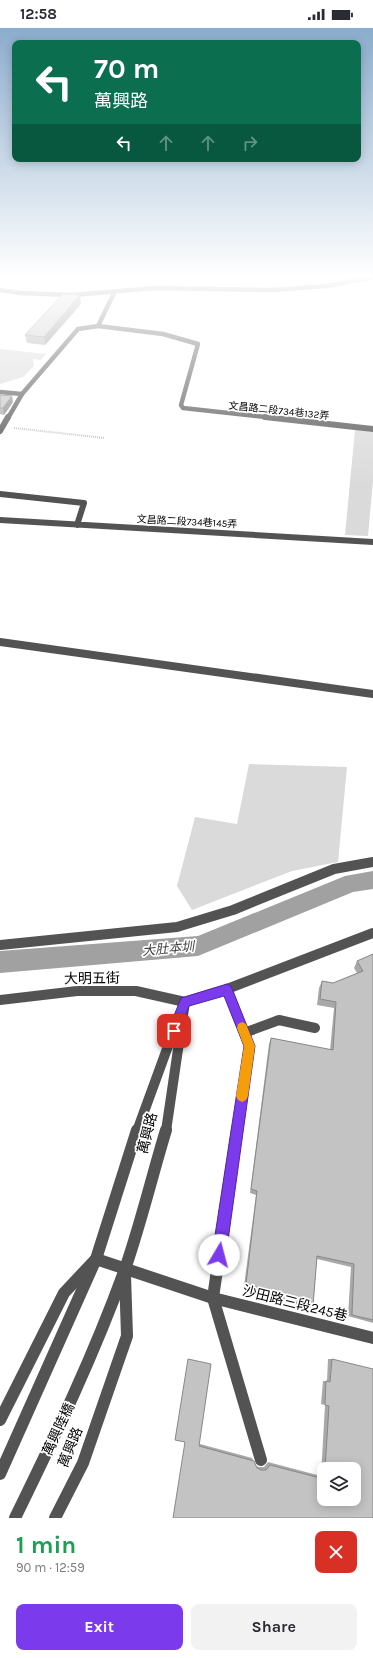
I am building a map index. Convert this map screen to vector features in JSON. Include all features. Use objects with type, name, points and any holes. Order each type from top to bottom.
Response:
[{"type":"street","points":[[1,429],[22,394],[62,348]]},
{"type":"street","name":"文昌路二段734巷132弄","points":[[197,348],[181,405],[183,408],[373,429]]},
{"type":"street","points":[[0,392],[22,394]]},
{"type":"street","points":[[0,494],[84,503],[77,525]]},
{"type":"street","name":"文昌路二段734巷145弄","points":[[0,520],[373,542]]},
{"type":"street","points":[[0,642],[373,694]]},
{"type":"street","points":[[0,945],[177,927],[232,910],[334,869],[373,862]]},
{"type":"street","points":[[185,1002],[227,989],[373,933]]},
{"type":"street","points":[[227,989],[249,1046],[213,1298],[261,1460]]},
{"type":"street","name":"大明五街","points":[[0,1000],[77,991],[136,991],[185,1002]]},
{"type":"street","name":"萬興路","points":[[0,1474],[96,1259],[141,1118],[185,1002]]},
{"type":"street","name":"萬興路","points":[[98,1338],[125,1268],[167,1127],[185,1002]]},
{"type":"street","points":[[244,1033],[279,1020],[315,1028]]},
{"type":"street","name":"萬興路","points":[[0,1420],[64,1293],[96,1259]]},
{"type":"street","name":"沙田路三段245巷","points":[[96,1259],[213,1298],[373,1338]]},
{"type":"street","name":"萬興路","points":[[55,1518],[83,1463],[127,1336],[125,1268]]},
{"type":"street","name":"萬興陸橋","points":[[15,1518],[66,1414],[98,1338]]},
{"type":"path","points":[[1,429],[105,438]]},
{"type":"shaded area","points":[[0,349],[46,354],[41,360],[33,359],[34,366],[23,377],[0,384]]},
{"type":"shaded area","points":[[355,430],[373,432],[373,481],[368,536],[345,535]]},
{"type":"shaded area","points":[[249,764],[347,767],[338,862],[292,871],[192,910],[177,886],[195,817],[237,824]]},
{"type":"building","points":[[0,395],[12,396],[3,408],[0,408]]},
{"type":"building","points":[[373,954],[373,1320],[352,1315],[354,1264],[317,1256],[313,1306],[256,1293],[257,1287],[246,1284],[257,1191],[251,1189],[271,1038],[333,1050],[336,1002],[320,999],[322,981],[333,983],[363,971],[357,961]]},
{"type":"building","points":[[188,1359],[211,1364],[199,1446],[254,1461],[257,1468],[261,1470],[266,1470],[270,1465],[317,1477],[317,1506],[361,1506],[361,1462],[325,1462],[329,1406],[325,1405],[326,1381],[330,1382],[332,1359],[373,1369],[373,1518],[173,1518],[185,1442],[175,1440]]},
{"type":"waterway","name":"大肚本圳","points":[[0,962],[198,946],[352,883],[373,880]]},
{"type":"slow traffic","points":[[242,1028],[249,1046],[242,1096]]},
{"type":"route","points":[[174,1031],[185,1002],[227,989],[249,1046],[219,1255]]}]
